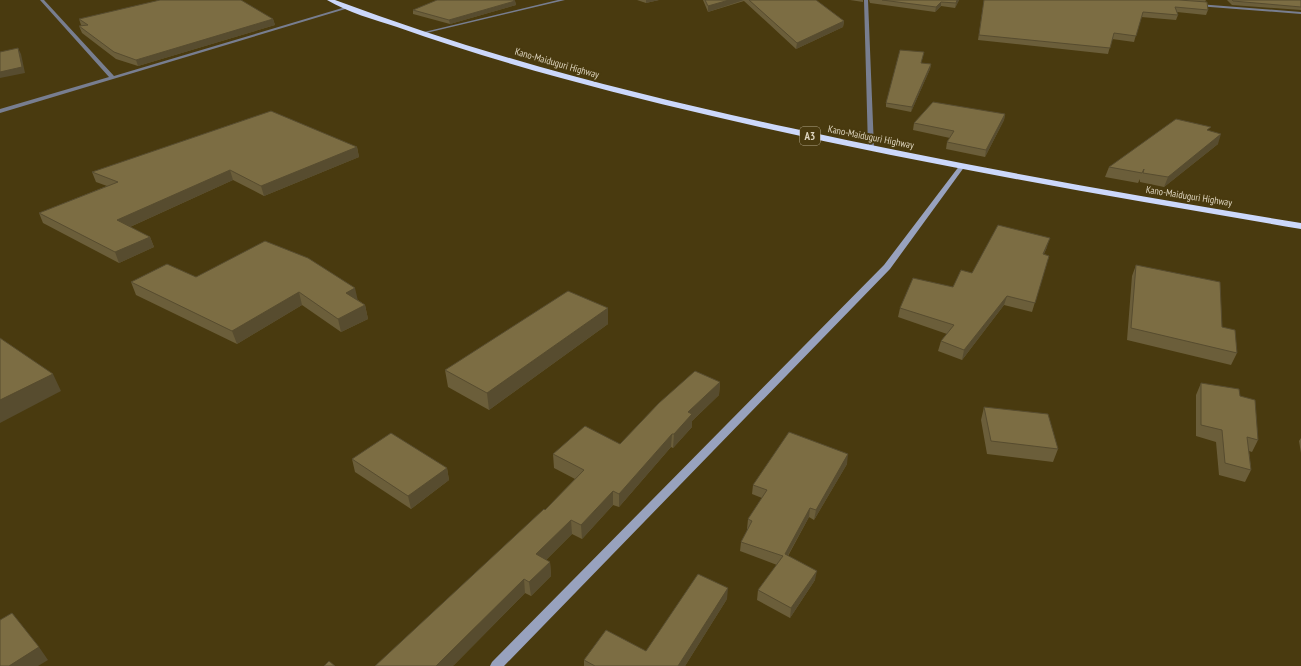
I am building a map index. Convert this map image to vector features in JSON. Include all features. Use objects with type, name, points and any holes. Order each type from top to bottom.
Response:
[{"type":"highway","name":"Kano-Maiduguri Highway","points":[[330,0],[422,33],[530,67],[616,91],[711,114],[962,166],[1128,197],[1301,226]]},
{"type":"street","points":[[42,0],[113,78]]},
{"type":"street","points":[[422,33],[563,0]]},
{"type":"street","points":[[866,0],[870,148]]},
{"type":"street","points":[[1192,4],[1301,13]]},
{"type":"street","points":[[0,111],[350,7]]},
{"type":"street","points":[[496,666],[887,267],[962,166]]},
{"type":"building","points":[[160,0],[241,0],[273,19],[136,60],[114,52],[79,26],[88,25],[79,19]]},
{"type":"building","points":[[437,0],[515,1],[449,20],[413,10]]},
{"type":"building","points":[[705,0],[729,0],[708,6]]},
{"type":"building","points":[[749,0],[816,0],[844,21],[797,43]]},
{"type":"building","points":[[882,0],[957,0],[956,3],[941,2],[936,7]]},
{"type":"building","points":[[984,0],[1179,0],[1207,2],[1208,10],[1175,7],[1178,15],[1143,12],[1136,36],[1114,33],[1110,48],[979,35]]},
{"type":"building","points":[[1232,0],[1301,0],[1301,7],[1233,1]]},
{"type":"building","points":[[18,48],[22,67],[0,72],[0,52]]},
{"type":"building","points":[[900,50],[924,52],[921,63],[931,64],[912,107],[886,103]]},
{"type":"building","points":[[933,102],[1005,114],[986,150],[947,142],[954,131],[914,123]]},
{"type":"building","points":[[271,111],[357,147],[261,186],[230,170],[117,220],[150,237],[115,252],[39,213],[118,182],[92,172]]},
{"type":"building","points":[[1176,119],[1211,127],[1207,130],[1221,134],[1168,177],[1143,173],[1144,169],[1142,173],[1109,167]]},
{"type":"building","points":[[998,225],[1050,238],[1043,254],[1049,256],[1035,303],[1007,296],[964,350],[941,341],[954,325],[900,308],[913,278],[953,287],[961,270],[972,273]]},
{"type":"building","points":[[265,241],[308,258],[355,288],[346,293],[365,305],[338,319],[299,292],[232,331],[131,282],[167,264],[196,277]]},
{"type":"building","points":[[1136,265],[1220,282],[1222,327],[1235,330],[1237,353],[1131,328]]},
{"type":"building","points":[[568,291],[608,308],[487,393],[445,370]]},
{"type":"building","points":[[0,338],[53,374],[0,400]]},
{"type":"building","points":[[695,371],[720,382],[688,412],[692,414],[674,434],[672,434],[619,494],[613,491],[581,525],[571,520],[536,554],[550,562],[529,582],[524,579],[436,666],[375,666],[544,509],[545,510],[584,470],[553,454],[585,426],[620,444],[659,403]]},
{"type":"building","points":[[1201,383],[1239,389],[1240,396],[1255,400],[1258,440],[1247,437],[1251,470],[1225,463],[1222,430],[1201,425]]},
{"type":"building","points":[[984,407],[1048,414],[1058,449],[991,441]]},
{"type":"building","points":[[789,432],[848,454],[816,510],[810,508],[785,554],[817,571],[791,608],[758,590],[783,556],[741,542],[752,521],[748,519],[767,490],[753,485]]},
{"type":"building","points":[[391,433],[447,468],[408,496],[352,459]]},
{"type":"building","points":[[698,574],[728,588],[678,666],[595,666],[584,660],[606,630],[646,651]]},
{"type":"building","points":[[12,613],[39,647],[9,666],[0,666],[0,620]]},
{"type":"building","points":[[329,661],[335,666],[324,666]]}]
